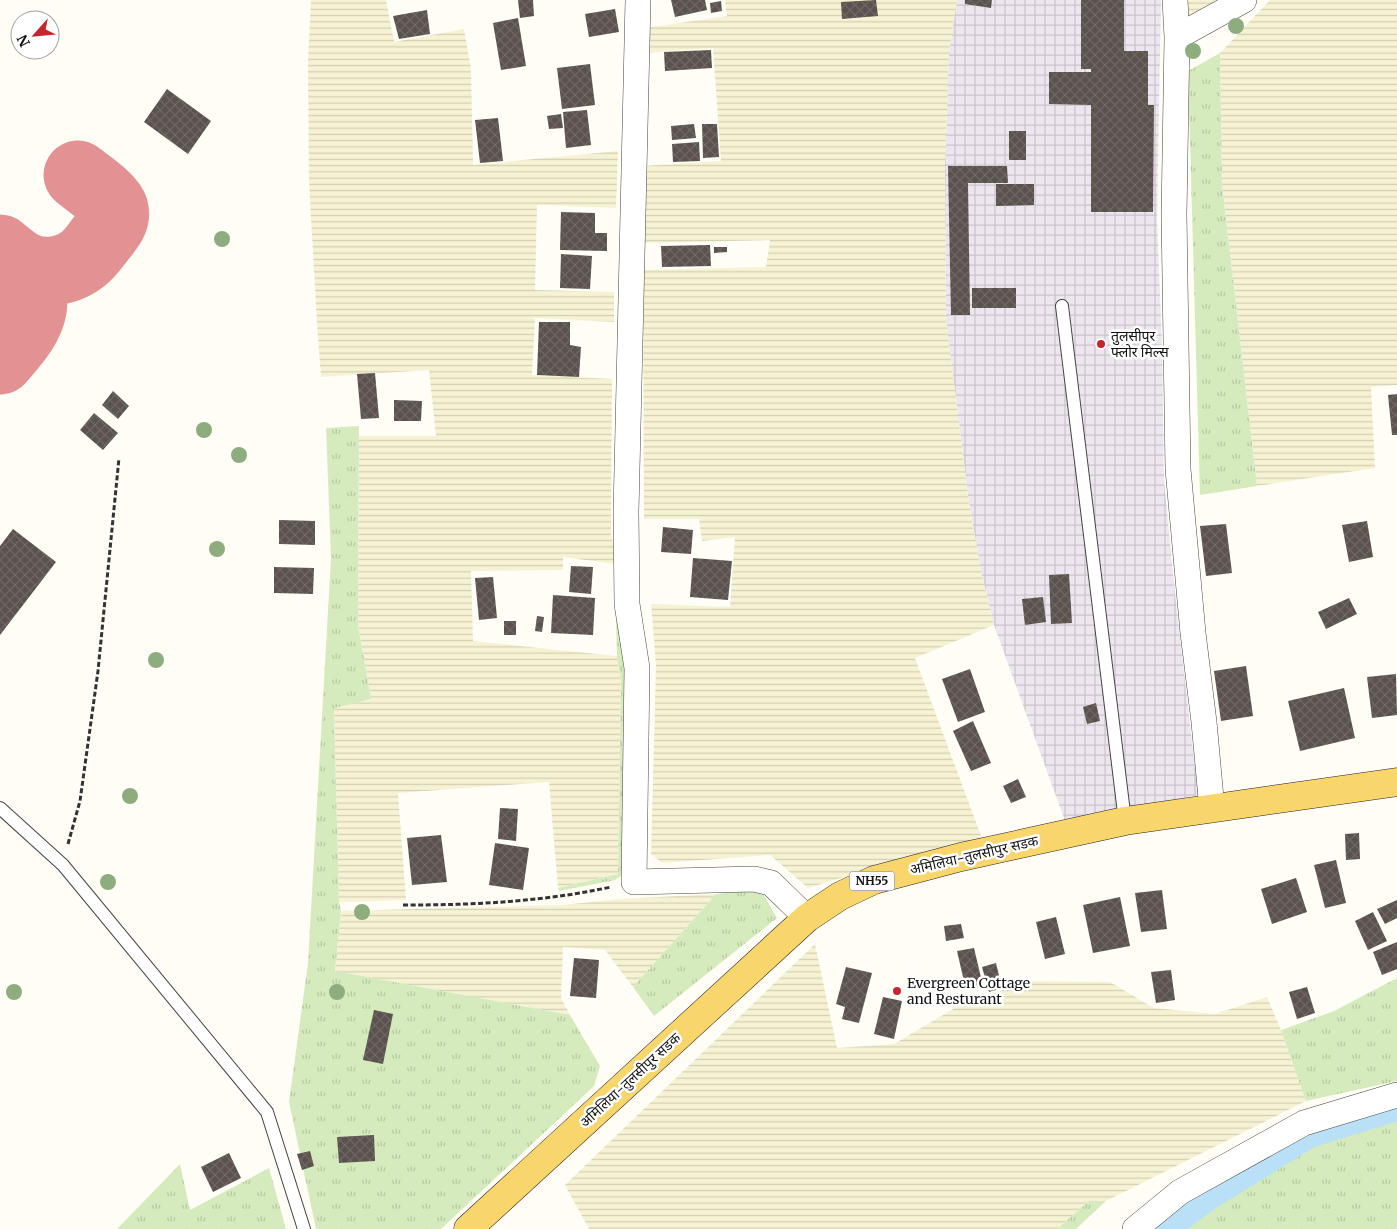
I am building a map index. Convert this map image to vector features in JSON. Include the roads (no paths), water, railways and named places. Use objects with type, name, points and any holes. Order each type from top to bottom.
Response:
[{"type":"main road","name":"अमिलिया-तुलसीपुर सडक","points":[[468,1229],[806,918],[840,896],[874,880],[961,857],[1125,821],[1397,782]]},
{"type":"street","points":[[638,0],[626,512],[627,604],[637,668],[634,882],[754,879],[771,883],[806,918]]},
{"type":"street","points":[[1174,0],[1177,38],[1174,215],[1178,469],[1212,809]]},
{"type":"street","points":[[1177,38],[1244,0]]},
{"type":"street","points":[[1135,1229],[1180,1192],[1304,1124],[1397,1095]]},
{"type":"lane","points":[[1062,306],[1125,821]]},
{"type":"lane","points":[[0,808],[63,865],[267,1112],[304,1229]]},
{"type":"waterway","points":[[1166,1229],[1206,1199],[1309,1135],[1397,1108]]},
{"type":"place","name":"तुलसीपुर फ्लोर मिल्स","points":[[1101,344]]},
{"type":"place","name":"Evergreen Cottage and Resturant","points":[[897,991]]}]
